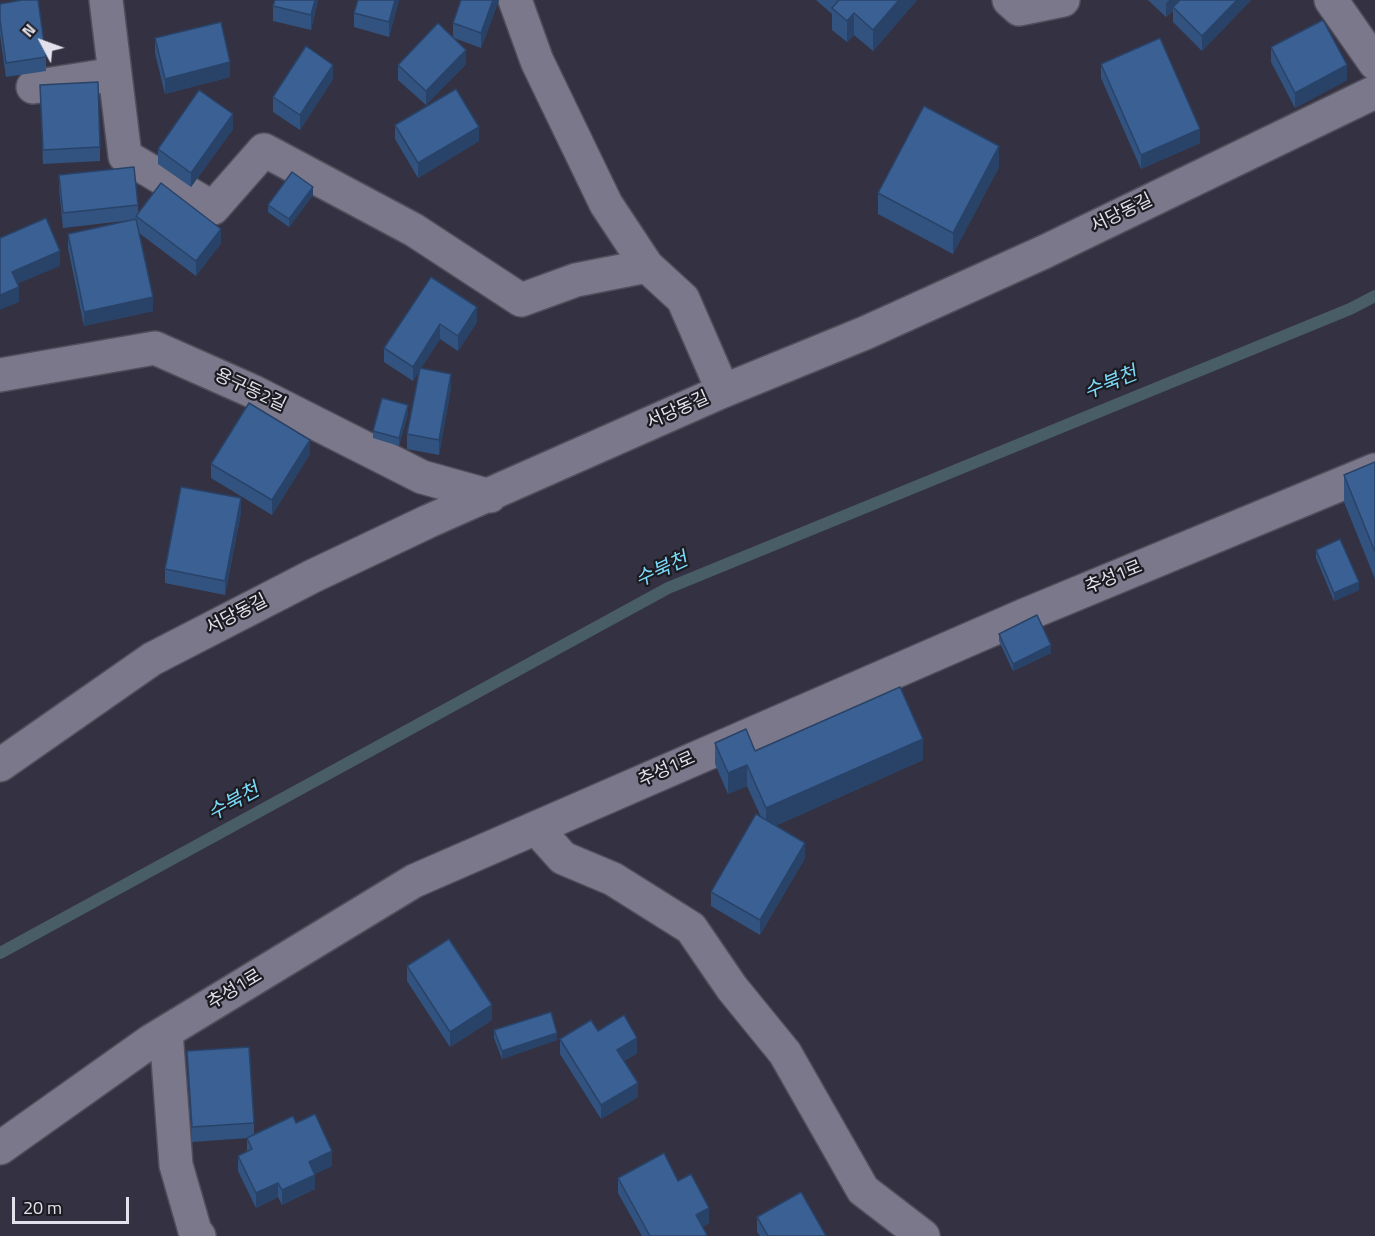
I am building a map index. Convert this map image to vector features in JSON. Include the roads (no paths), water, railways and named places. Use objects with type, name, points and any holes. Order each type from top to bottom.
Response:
[{"type":"street","points":[[106,0],[125,156],[213,208],[264,150],[414,231],[521,300],[576,280],[647,266]]},
{"type":"street","points":[[515,0],[537,61],[606,204],[647,266],[684,299],[723,391]]},
{"type":"street","points":[[1009,0],[1018,9],[1063,0]]},
{"type":"street","points":[[1330,0],[1375,63]]},
{"type":"street","points":[[33,87],[115,74]]},
{"type":"street","name":"서당동길","points":[[0,765],[152,659],[313,576],[429,521],[490,496],[723,391],[865,333],[1044,252],[1375,92]]},
{"type":"street","name":"용구동2길","points":[[0,375],[155,348],[252,391],[422,477],[490,496]]},
{"type":"street","name":"추성1로","points":[[0,1148],[166,1032],[414,881],[1014,619],[1375,470]]},
{"type":"street","points":[[536,828],[563,858],[613,879],[691,928],[732,988],[785,1053],[843,1158],[864,1190],[923,1236]]},
{"type":"street","points":[[166,1032],[176,1166],[195,1231],[199,1236]]},
{"type":"waterway","name":"수북천","points":[[0,953],[668,588],[1350,309],[1375,296]]}]
